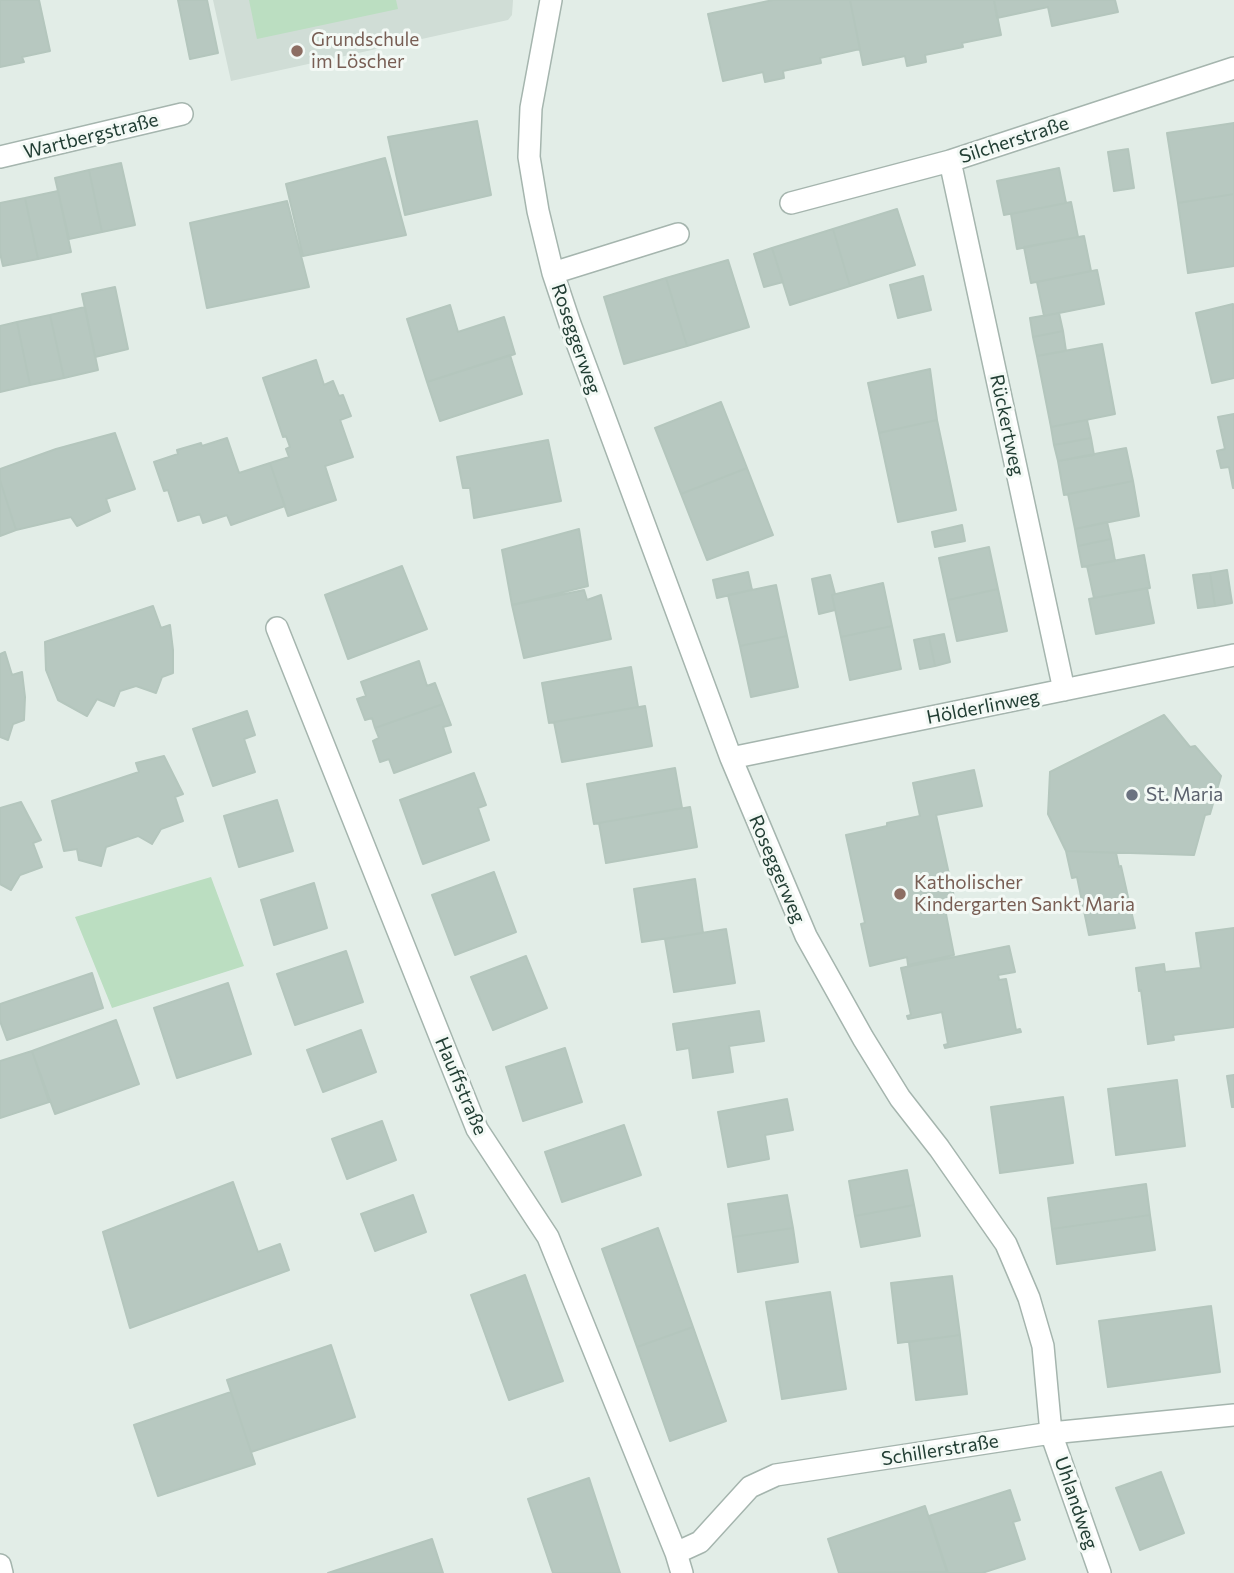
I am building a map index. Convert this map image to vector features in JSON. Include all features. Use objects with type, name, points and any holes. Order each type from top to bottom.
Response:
[{"type":"street","name":"Roseggerweg","points":[[551,0],[531,108],[529,157],[538,211],[569,324],[731,758],[806,936],[900,1098],[939,1148],[1006,1244],[1029,1298],[1043,1346],[1051,1433]]},
{"type":"street","name":"Silcherstraße","points":[[791,203],[950,160],[1234,68]]},
{"type":"street","name":"Wartbergstraße","points":[[0,157],[182,114]]},
{"type":"street","name":"Rückertweg","points":[[950,160],[1064,690]]},
{"type":"street","points":[[553,273],[678,234]]},
{"type":"street","name":"Hauffstraße","points":[[277,628],[477,1129],[548,1237],[679,1563]]},
{"type":"street","name":"Hölderlinweg","points":[[731,758],[1234,655]]},
{"type":"street","name":"Schillerstraße","points":[[679,1563],[750,1487],[776,1475],[1051,1433],[1234,1415]]},
{"type":"street","name":"Uhlandweg","points":[[1051,1433],[1100,1573]]},
{"type":"street","points":[[0,1565],[2,1573]]},
{"type":"shaded area","name":"Grundschule im Löscher","points":[[213,0],[513,0],[512,15],[508,20],[231,81]]},
{"type":"green space","points":[[249,0],[396,0],[398,9],[257,39]]},
{"type":"green space","points":[[211,877],[244,966],[112,1008],[75,917]]},
{"type":"building","points":[[0,0],[39,0],[50,51],[22,57],[24,62],[0,67]]},
{"type":"building","points":[[178,0],[207,0],[218,53],[190,59]]},
{"type":"building","points":[[773,0],[850,0],[860,49],[820,58],[821,63],[783,71],[784,78],[765,82],[763,72],[723,81],[708,14]]},
{"type":"building","points":[[850,0],[994,0],[1001,35],[962,43],[963,47],[925,55],[926,62],[907,66],[905,56],[863,65]]},
{"type":"building","points":[[994,0],[1115,0],[1118,12],[1052,26],[1048,7],[997,18]]},
{"type":"building","points":[[477,121],[491,195],[405,215],[388,137]]},
{"type":"building","points":[[1234,123],[1234,194],[1178,203],[1167,133]]},
{"type":"building","points":[[1128,149],[1134,188],[1114,191],[1108,152]]},
{"type":"building","points":[[385,158],[406,235],[303,256],[286,184]]},
{"type":"building","points":[[121,163],[135,225],[102,232],[89,170]]},
{"type":"building","points":[[1059,168],[1066,203],[1004,215],[997,181]]},
{"type":"building","points":[[89,170],[102,232],[69,239],[55,178]]},
{"type":"building","points":[[58,191],[71,252],[38,259],[25,198]]},
{"type":"building","points":[[1234,194],[1234,266],[1188,273],[1178,203]]},
{"type":"building","points":[[25,198],[38,259],[3,266],[0,253],[0,203]]},
{"type":"building","points":[[287,201],[309,287],[207,308],[190,223]]},
{"type":"building","points":[[1071,202],[1078,237],[1017,249],[1011,214]]},
{"type":"building","points":[[897,209],[915,265],[850,286],[833,229]]},
{"type":"building","points":[[833,229],[850,286],[790,305],[772,248]]},
{"type":"building","points":[[1084,236],[1091,271],[1031,283],[1024,247]]},
{"type":"building","points":[[772,248],[783,282],[764,287],[754,254]]},
{"type":"building","points":[[728,260],[749,327],[687,346],[666,278]]},
{"type":"building","points":[[1097,270],[1104,304],[1044,316],[1037,282]]},
{"type":"building","points":[[923,276],[931,310],[898,318],[890,285]]},
{"type":"building","points":[[666,278],[687,346],[624,364],[604,297]]},
{"type":"building","points":[[115,287],[128,349],[95,357],[82,294]]},
{"type":"building","points":[[1233,304],[1234,378],[1212,383],[1196,313]]},
{"type":"building","points":[[450,305],[458,332],[504,317],[515,354],[427,382],[407,319]]},
{"type":"building","points":[[85,307],[98,370],[64,378],[50,315]]},
{"type":"building","points":[[1059,313],[1063,331],[1033,337],[1030,318]]},
{"type":"building","points":[[50,315],[64,378],[30,385],[17,322]]},
{"type":"building","points":[[17,322],[30,385],[0,392],[0,326]]},
{"type":"building","points":[[1063,331],[1066,351],[1037,356],[1033,337]]},
{"type":"building","points":[[1102,344],[1115,414],[1051,427],[1037,356]]},
{"type":"building","points":[[510,355],[522,394],[440,421],[427,382]]},
{"type":"building","points":[[316,360],[324,385],[333,381],[339,396],[343,395],[351,416],[340,420],[353,457],[325,466],[336,500],[288,516],[270,463],[289,457],[286,449],[290,447],[286,436],[283,437],[263,378]]},
{"type":"building","points":[[930,369],[937,420],[879,433],[868,383]]},
{"type":"building","points":[[721,402],[747,468],[681,494],[655,428]]},
{"type":"building","points":[[1234,414],[1233,488],[1229,467],[1221,468],[1217,451],[1225,449],[1218,417]]},
{"type":"building","points":[[937,420],[956,510],[898,522],[879,433]]},
{"type":"building","points":[[1087,420],[1091,438],[1054,445],[1051,427]]},
{"type":"building","points":[[115,433],[135,489],[106,499],[110,511],[77,526],[71,517],[16,530],[0,480],[0,469],[56,449]]},
{"type":"building","points":[[227,438],[239,473],[270,463],[285,506],[231,525],[227,515],[203,523],[200,514],[178,521],[168,490],[164,491],[154,462],[178,454],[177,450]]},
{"type":"building","points":[[1091,438],[1094,455],[1058,461],[1054,445]]},
{"type":"building","points":[[548,440],[561,501],[474,518],[470,488],[463,488],[457,457]]},
{"type":"building","points":[[1126,448],[1133,481],[1064,495],[1058,461]]},
{"type":"building","points":[[747,468],[773,535],[707,560],[681,494]]},
{"type":"building","points":[[0,480],[16,530],[0,536]]},
{"type":"building","points":[[1133,481],[1139,516],[1075,529],[1068,494]]},
{"type":"building","points":[[1107,522],[1111,539],[1078,546],[1075,529]]},
{"type":"building","points":[[962,525],[965,541],[935,547],[932,532]]},
{"type":"building","points":[[579,529],[588,586],[512,605],[502,550]]},
{"type":"building","points":[[1111,539],[1115,561],[1082,567],[1078,546]]},
{"type":"building","points":[[989,547],[998,589],[948,600],[939,558]]},
{"type":"building","points":[[1144,555],[1150,588],[1094,598],[1087,566]]},
{"type":"building","points":[[402,566],[427,629],[348,659],[325,595]]},
{"type":"building","points":[[1227,570],[1232,603],[1215,606],[1210,573]]},
{"type":"building","points":[[748,572],[752,590],[717,598],[713,580]]},
{"type":"building","points":[[1210,573],[1215,606],[1198,608],[1193,575]]},
{"type":"building","points":[[830,575],[835,594],[832,595],[835,610],[819,614],[812,579]]},
{"type":"building","points":[[883,583],[892,626],[841,637],[832,595]]},
{"type":"building","points":[[776,585],[787,636],[740,646],[728,595]]},
{"type":"building","points":[[1147,588],[1154,623],[1096,634],[1089,599]]},
{"type":"building","points":[[998,589],[1007,631],[957,641],[948,600]]},
{"type":"building","points":[[584,590],[587,600],[601,595],[611,639],[524,658],[512,605]]},
{"type":"building","points":[[153,606],[161,628],[170,625],[173,650],[173,673],[162,677],[156,693],[136,686],[120,691],[114,706],[97,699],[87,716],[58,700],[46,670],[45,642]]},
{"type":"building","points":[[892,626],[901,669],[850,680],[841,637]]},
{"type":"building","points":[[944,634],[950,662],[935,666],[929,637]]},
{"type":"building","points":[[787,636],[798,687],[751,697],[740,646]]},
{"type":"building","points":[[929,637],[935,666],[920,669],[914,640]]},
{"type":"building","points":[[5,652],[12,675],[22,672],[25,697],[24,720],[13,724],[8,740],[0,737],[0,654]]},
{"type":"building","points":[[419,661],[427,686],[435,683],[443,704],[375,728],[372,718],[365,720],[357,699],[366,696],[361,682]]},
{"type":"building","points":[[631,667],[638,707],[549,723],[542,683]]},
{"type":"building","points":[[443,704],[451,725],[443,727],[451,752],[394,773],[389,759],[380,762],[373,741],[379,738],[375,728]]},
{"type":"building","points":[[645,706],[652,746],[562,762],[554,722]]},
{"type":"building","points":[[247,711],[255,735],[244,739],[255,772],[213,786],[193,729]]},
{"type":"building","name":"St. Maria","points":[[1164,715],[1190,747],[1195,746],[1221,776],[1210,814],[1205,815],[1194,855],[1066,851],[1048,814],[1050,772]]},
{"type":"building","points":[[164,756],[183,794],[175,797],[183,821],[161,829],[152,844],[138,836],[106,847],[101,866],[79,860],[77,849],[64,851],[52,801],[139,772],[136,763]]},
{"type":"building","points":[[675,768],[682,808],[594,824],[587,784]]},
{"type":"building","points":[[974,770],[982,806],[936,815],[956,906],[945,909],[954,955],[908,965],[907,957],[870,966],[861,924],[865,923],[846,835],[920,816],[913,783]]},
{"type":"building","points":[[474,773],[486,805],[478,808],[489,840],[423,864],[400,800]]},
{"type":"building","points":[[277,800],[293,851],[239,867],[224,816]]},
{"type":"building","points":[[21,802],[41,840],[33,843],[42,867],[20,875],[11,890],[0,884],[0,808]]},
{"type":"building","points":[[690,807],[697,847],[606,863],[599,823]]},
{"type":"building","points":[[1066,851],[1116,853],[1135,928],[1089,935],[1077,877],[1072,878]]},
{"type":"building","points":[[494,872],[516,932],[455,955],[432,895]]},
{"type":"building","points":[[695,879],[703,933],[642,942],[634,889]]},
{"type":"building","points":[[314,883],[327,928],[274,945],[261,900]]},
{"type":"building","points":[[1234,928],[1234,1027],[1173,1035],[1174,1040],[1148,1044],[1136,968],[1164,964],[1165,972],[1201,968],[1196,933]]},
{"type":"building","points":[[726,929],[735,983],[674,992],[665,939]]},
{"type":"building","points":[[1009,946],[1015,972],[998,975],[999,980],[1006,979],[1016,1030],[1020,1029],[1021,1032],[945,1048],[944,1045],[948,1044],[942,1012],[908,1019],[907,1016],[911,1015],[901,968]]},
{"type":"building","points":[[346,951],[363,1002],[295,1025],[277,974]]},
{"type":"building","points":[[526,956],[547,1008],[493,1030],[471,977]]},
{"type":"building","points":[[92,973],[103,1008],[7,1040],[0,1021],[0,1004]]},
{"type":"building","points":[[228,983],[251,1054],[177,1078],[154,1008]]},
{"type":"building","points":[[759,1011],[764,1041],[729,1046],[733,1072],[693,1078],[689,1048],[677,1050],[673,1024]]},
{"type":"building","points":[[116,1020],[139,1084],[55,1114],[32,1051]]},
{"type":"building","points":[[361,1030],[376,1072],[323,1092],[307,1050]]},
{"type":"building","points":[[565,1048],[582,1102],[523,1121],[506,1067]]},
{"type":"building","points":[[32,1051],[49,1102],[0,1118],[0,1061]]},
{"type":"building","points":[[1234,1075],[1234,1107],[1232,1107],[1227,1076]]},
{"type":"building","points":[[1177,1080],[1185,1146],[1116,1155],[1108,1089]]},
{"type":"building","points":[[1063,1097],[1073,1163],[1000,1173],[991,1107]]},
{"type":"building","points":[[787,1099],[793,1130],[765,1135],[769,1159],[728,1167],[718,1112]]},
{"type":"building","points":[[382,1121],[396,1160],[347,1179],[332,1139]]},
{"type":"building","points":[[624,1125],[641,1175],[562,1202],[545,1152]]},
{"type":"building","points":[[907,1170],[914,1205],[855,1216],[849,1181]]},
{"type":"building","points":[[233,1182],[258,1252],[280,1244],[289,1270],[130,1328],[103,1232]]},
{"type":"building","points":[[1146,1184],[1150,1215],[1052,1229],[1048,1198]]},
{"type":"building","points":[[413,1195],[426,1232],[375,1251],[361,1214]]},
{"type":"building","points":[[787,1195],[793,1228],[733,1237],[728,1204]]},
{"type":"building","points":[[914,1205],[920,1236],[861,1247],[855,1216]]},
{"type":"building","points":[[1150,1215],[1155,1250],[1057,1264],[1052,1229]]},
{"type":"building","points":[[658,1228],[693,1327],[637,1347],[602,1249]]},
{"type":"building","points":[[793,1228],[798,1262],[738,1272],[733,1237]]},
{"type":"building","points":[[525,1275],[563,1381],[509,1400],[471,1295]]},
{"type":"building","points":[[952,1276],[960,1335],[898,1343],[891,1283]]},
{"type":"building","points":[[830,1292],[846,1389],[782,1399],[766,1302]]},
{"type":"building","points":[[1211,1306],[1220,1372],[1108,1387],[1099,1321]]},
{"type":"building","points":[[693,1327],[726,1421],[670,1441],[637,1347]]},
{"type":"building","points":[[960,1335],[967,1394],[916,1400],[909,1342]]},
{"type":"building","points":[[331,1345],[355,1417],[251,1452],[227,1380]]},
{"type":"building","points":[[231,1392],[255,1464],[158,1496],[134,1425]]},
{"type":"building","points":[[1161,1472],[1184,1533],[1140,1550],[1116,1488]]},
{"type":"building","points":[[589,1478],[620,1573],[553,1573],[528,1499]]},
{"type":"building","points":[[1010,1490],[1020,1520],[1013,1522],[1025,1559],[982,1573],[948,1573],[929,1516]]},
{"type":"building","points":[[925,1506],[947,1572],[839,1573],[828,1539]]},
{"type":"building","points":[[432,1539],[443,1573],[328,1573]]},
{"type":"place","name":"Grundschule im Löscher","points":[[297,51]]},
{"type":"place","name":"St. Maria","points":[[1132,795]]},
{"type":"place","name":"Katholischer Kindergarten Sankt Maria","points":[[900,894]]}]
